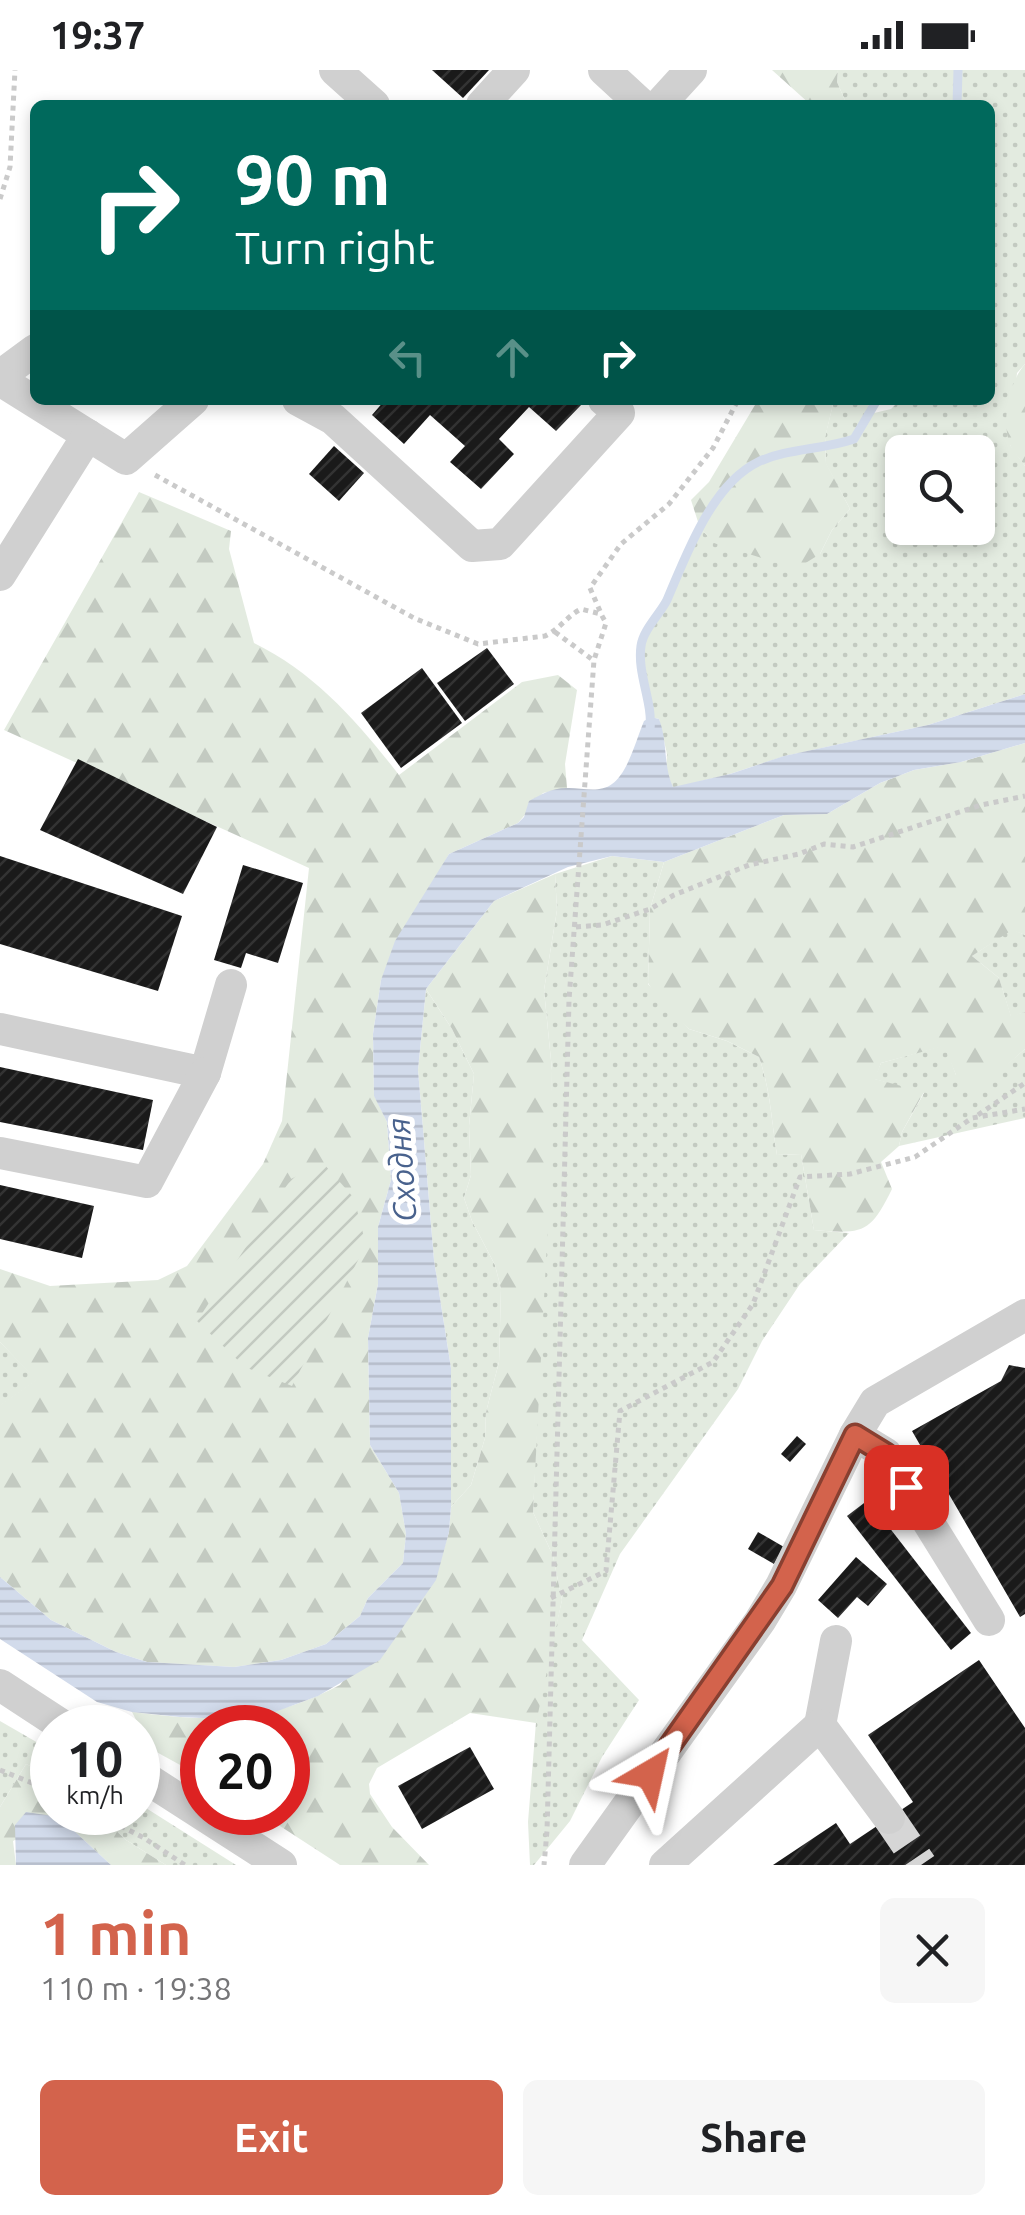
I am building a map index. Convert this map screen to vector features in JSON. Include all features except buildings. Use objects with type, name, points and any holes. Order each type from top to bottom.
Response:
[{"type":"street","points":[[335,70],[368,100]]},
{"type":"street","points":[[487,100],[514,70]]},
{"type":"street","points":[[604,70],[637,100]]},
{"type":"street","points":[[663,100],[691,70]]},
{"type":"street","points":[[30,354],[0,378],[30,397]]},
{"type":"street","points":[[42,405],[126,459],[187,405]]},
{"type":"street","points":[[342,410],[472,546],[500,544],[619,413],[610,405]]},
{"type":"street","points":[[0,575],[88,435]]},
{"type":"street","points":[[0,1153],[147,1182],[205,1073],[231,985]]},
{"type":"street","points":[[0,1029],[205,1073]]},
{"type":"street","points":[[584,1865],[782,1586],[875,1402],[1025,1315]]},
{"type":"street","points":[[855,1435],[886,1454],[989,1620]]},
{"type":"street","points":[[665,1865],[820,1726],[836,1641]]},
{"type":"street","points":[[0,1686],[30,1705]]},
{"type":"street","points":[[820,1726],[889,1818]]},
{"type":"street","points":[[160,1787],[281,1865]]},
{"type":"path","points":[[0,199],[10,167],[16,70]]},
{"type":"path","points":[[544,1865],[568,1000],[594,660],[606,623],[590,588],[621,544],[669,504],[713,448],[735,405]]},
{"type":"path","points":[[126,459],[414,618],[478,644],[546,636],[581,609],[601,614]]},
{"type":"path","points":[[555,632],[594,660]]},
{"type":"path","points":[[575,927],[602,925],[650,909],[674,895],[750,865],[800,854],[824,844],[853,847],[982,805],[1025,796]]},
{"type":"path","points":[[551,1598],[606,1572],[620,1411],[713,1362],[754,1304],[800,1177],[850,1174],[915,1157],[1025,1083]]},
{"type":"path","points":[[972,1118],[1025,1109]]},
{"type":"path","points":[[0,1770],[30,1782]]},
{"type":"path","points":[[133,1835],[185,1865]]},
{"type":"green space","points":[[772,70],[838,70],[837,82],[845,100],[805,100]]},
{"type":"green space","points":[[838,70],[1025,70],[1025,364],[1017,373],[1010,445],[1025,466],[1025,694],[928,725],[785,756],[673,788],[666,772],[667,754],[659,719],[651,717],[644,694],[641,643],[667,599],[675,573],[690,553],[700,528],[715,543],[820,554],[832,530],[850,509],[826,464],[825,437],[833,405],[869,405],[870,414],[895,405],[995,405],[995,100],[845,100],[837,82]]},
{"type":"green space","points":[[1025,364],[1025,466],[1010,445],[1006,425],[1011,391]]},
{"type":"green space","points":[[755,405],[833,405],[825,438],[826,463],[850,509],[832,530],[820,554],[796,569],[714,543],[700,528],[691,500],[709,482]]},
{"type":"green space","points":[[139,492],[231,531],[229,549],[254,643],[297,669],[334,700],[399,775],[522,682],[558,675],[577,690],[565,764],[567,788],[543,793],[518,823],[449,854],[381,980],[373,1034],[374,1095],[387,1122],[391,1180],[378,1227],[378,1284],[368,1338],[370,1445],[399,1493],[406,1534],[403,1563],[368,1598],[360,1616],[326,1644],[281,1660],[234,1667],[147,1662],[116,1652],[51,1620],[0,1577],[0,1405],[36,1380],[0,1342],[0,1269],[50,1286],[158,1280],[187,1266],[263,1164],[282,1121],[309,868],[4,730]]},
{"type":"green space","points":[[1025,743],[1025,935],[1012,930],[972,956],[999,978],[1011,1016],[1025,1012],[1025,1049],[977,1092],[956,1075],[944,1046],[881,1063],[875,1079],[924,1092],[902,1132],[899,1146],[881,1162],[892,1189],[877,1215],[863,1228],[844,1232],[814,1230],[801,1154],[777,1155],[759,1057],[689,1029],[659,1001],[648,983],[650,909],[664,862],[784,815],[827,814],[880,783],[914,770],[961,762]]},
{"type":"green space","points":[[612,856],[664,862],[650,909],[648,984],[689,1029],[759,1057],[777,1155],[801,1154],[814,1230],[849,1233],[800,1284],[762,1341],[738,1389],[620,1554],[582,1640],[639,1700],[602,1757],[570,1821],[530,1865],[528,1822],[537,1710],[562,1600],[553,1556],[533,1512],[552,1070],[544,990],[557,910],[555,874]]},
{"type":"green space","points":[[555,874],[557,910],[544,990],[552,1070],[551,1164],[533,1512],[553,1556],[562,1600],[536,1723],[470,1713],[377,1768],[369,1784],[370,1794],[392,1827],[429,1865],[340,1865],[294,1835],[310,1835],[310,1705],[293,1705],[340,1685],[442,1555],[451,1507],[471,1485],[485,1438],[486,1412],[499,1362],[501,1289],[495,1265],[464,1198],[471,1175],[469,1126],[474,1074],[426,989],[494,901]]},
{"type":"green space","points":[[1012,929],[1025,935],[1025,1012],[1011,1017],[999,978],[972,956]]},
{"type":"green space","points":[[426,989],[474,1074],[469,1126],[471,1175],[464,1198],[495,1265],[501,1289],[499,1362],[486,1412],[485,1438],[471,1485],[451,1507],[451,1368],[434,1260],[418,1070]]},
{"type":"green space","points":[[945,1045],[956,1075],[1005,1066],[1025,1049],[1025,1118],[899,1146],[902,1132],[924,1093],[874,1079],[881,1063]]},
{"type":"green space","points":[[323,1163],[354,1198],[366,1245],[292,1386],[245,1367],[197,1321],[291,1179]]},
{"type":"green space","points":[[0,1342],[37,1380],[1,1405],[0,1405]]},
{"type":"green space","points":[[160,1714],[180,1716],[180,1765],[160,1754]]},
{"type":"green space","points":[[0,1721],[30,1738],[30,1766],[26,1764],[0,1807]]},
{"type":"green space","points":[[26,1764],[30,1766],[30,1832],[13,1841],[16,1865],[0,1865],[0,1807]]},
{"type":"green space","points":[[160,1817],[180,1830],[180,1835],[189,1835],[236,1865],[166,1865],[121,1835],[160,1835]]},
{"type":"green space","points":[[78,1835],[121,1835],[166,1865],[111,1865]]},
{"type":"water","name":"Сходня","points":[[1025,694],[1025,743],[961,762],[914,770],[880,783],[827,814],[784,815],[664,862],[612,856],[568,867],[494,901],[426,989],[418,1070],[434,1260],[451,1368],[451,1507],[449,1532],[436,1580],[380,1660],[318,1696],[294,1705],[180,1705],[180,1717],[160,1715],[160,1705],[97,1702],[0,1639],[0,1577],[51,1620],[116,1652],[147,1662],[234,1667],[281,1660],[326,1644],[360,1616],[368,1598],[403,1563],[406,1534],[399,1493],[370,1445],[368,1338],[378,1284],[378,1227],[391,1180],[387,1122],[374,1096],[373,1034],[381,980],[395,941],[449,854],[518,823],[529,801],[546,792],[561,788],[601,789],[612,784],[627,764],[644,721],[651,717],[659,719],[662,728],[673,787],[784,756],[928,725]]},
{"type":"water","points":[[26,1812],[30,1813],[30,1835],[78,1835],[111,1865],[16,1865],[15,1825]]},
{"type":"waterway","points":[[957,100],[958,70]]},
{"type":"waterway","points":[[650,729],[640,656],[642,640],[667,600],[714,504],[741,473],[758,462],[854,439],[874,405]]},
{"type":"tunnel","points":[[889,1818],[921,1865]]},
{"type":"route","points":[[650,1774],[782,1586],[855,1435],[886,1454],[906,1487]]}]
